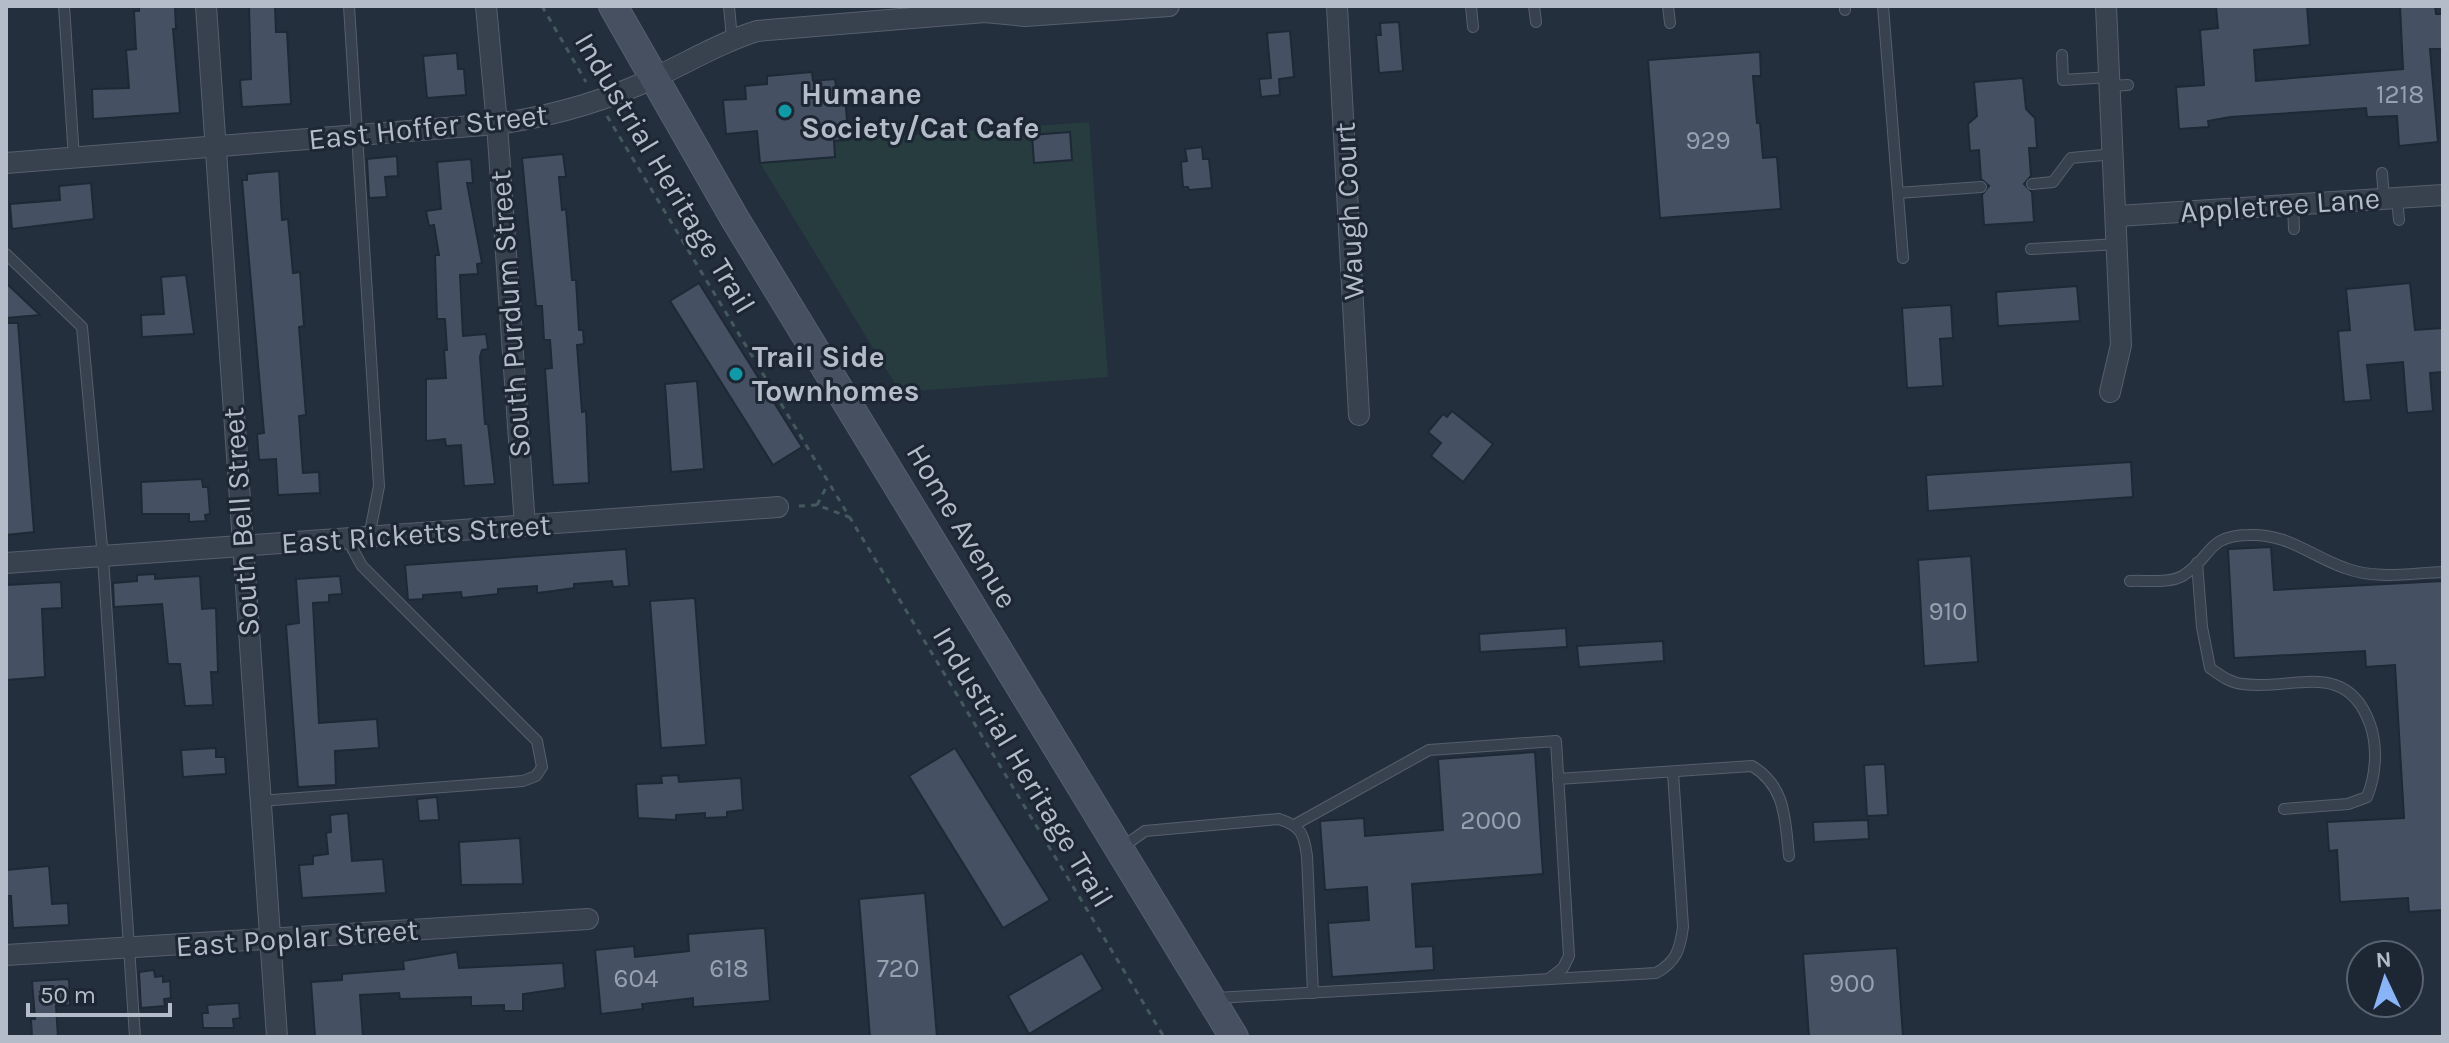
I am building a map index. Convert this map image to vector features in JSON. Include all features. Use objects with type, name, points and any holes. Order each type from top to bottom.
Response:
[{"type":"main road","name":"Home Avenue","points":[[613,6],[654,79],[1234,1037]]},
{"type":"street","name":"South Bell Street","points":[[206,6],[277,1037]]},
{"type":"street","name":"South Purdum Street","points":[[486,6],[525,526]]},
{"type":"street","name":"East Hoffer Street","points":[[6,163],[497,124],[553,116],[654,79],[732,39],[757,31],[985,12],[1025,16],[1169,6]]},
{"type":"street","name":"Waugh Court","points":[[1337,6],[1359,415]]},
{"type":"street","points":[[2106,6],[2116,83],[2114,154],[2121,345],[2110,392]]},
{"type":"street","name":"Appletree Lane","points":[[2118,216],[2443,195]]},
{"type":"street","name":"East Ricketts Street","points":[[6,563],[778,507]]},
{"type":"street","name":"East Poplar Street","points":[[6,955],[588,919]]},
{"type":"lane","points":[[64,6],[74,158]]},
{"type":"lane","points":[[349,6],[379,486],[369,537]]},
{"type":"lane","points":[[729,6],[732,39]]},
{"type":"lane","points":[[1471,6],[1473,27]]},
{"type":"lane","points":[[1534,6],[1536,22]]},
{"type":"lane","points":[[1668,6],[1670,23]]},
{"type":"lane","points":[[1883,6],[1903,258]]},
{"type":"lane","points":[[2062,55],[2063,80],[2116,83]]},
{"type":"lane","points":[[2032,184],[2053,182],[2071,158],[2114,154]]},
{"type":"lane","points":[[2382,173],[2399,220]]},
{"type":"lane","points":[[1898,193],[1981,187]]},
{"type":"lane","points":[[2293,204],[2294,229]]},
{"type":"lane","points":[[2031,249],[2118,244]]},
{"type":"lane","points":[[6,254],[82,327],[103,558],[135,1037]]},
{"type":"lane","points":[[2130,581],[2176,579],[2222,537],[2250,534],[2276,536],[2346,569],[2372,575],[2443,572]]},
{"type":"lane","points":[[260,801],[523,781],[536,776],[542,767],[537,741],[362,566],[347,539]]},
{"type":"lane","points":[[2197,563],[2202,627],[2210,668],[2243,685],[2313,680],[2333,683],[2363,706],[2373,731],[2374,781],[2367,797],[2348,804],[2284,809]]},
{"type":"lane","points":[[1296,824],[1429,750],[1556,741],[1569,956],[1563,968],[1548,979]]},
{"type":"lane","points":[[1558,779],[1752,766],[1765,774],[1776,787],[1785,811],[1789,856]]},
{"type":"lane","points":[[1210,999],[1656,973],[1670,965],[1680,950],[1683,927],[1673,772]]},
{"type":"lane","points":[[1120,850],[1145,831],[1279,819],[1296,824],[1304,834],[1307,856],[1313,993]]},
{"type":"path","name":"Industrial Heritage Trail","points":[[542,6],[1164,1037]]},
{"type":"path","points":[[817,505],[828,483]]},
{"type":"path","points":[[778,507],[817,505],[849,517]]},
{"type":"green space","points":[[1089,122],[1108,377],[900,392],[760,163],[835,157],[834,141]]},
{"type":"building","points":[[139,6],[175,6],[176,29],[173,29],[180,113],[93,119],[92,89],[129,88],[126,50],[136,49],[134,11],[139,11]]},
{"type":"building","points":[[249,6],[275,6],[276,32],[287,32],[291,104],[242,107],[240,80],[251,79]]},
{"type":"building","points":[[2216,6],[2307,6],[2310,45],[2254,50],[2256,81],[2403,69],[2400,6],[2435,6],[2436,14],[2443,14],[2443,49],[2430,49],[2438,142],[2399,146],[2397,116],[2367,117],[2366,108],[2230,117],[2208,121],[2209,127],[2179,129],[2176,87],[2204,85],[2200,30],[2218,28]]},
{"type":"building","points":[[1399,22],[1403,71],[1379,73],[1376,35],[1381,35],[1380,23]]},
{"type":"building","points":[[1290,31],[1294,77],[1279,79],[1280,95],[1261,97],[1259,79],[1271,78],[1267,33]]},
{"type":"building","points":[[1760,52],[1761,76],[1753,76],[1757,123],[1760,123],[1763,158],[1777,157],[1781,209],[1660,218],[1648,60]]},
{"type":"building","points":[[457,53],[458,69],[464,69],[466,95],[427,98],[423,56]]},
{"type":"building","name":"Humane Society/Cat Cafe","points":[[812,72],[813,81],[835,79],[837,95],[845,94],[847,121],[841,122],[843,140],[834,141],[835,157],[760,163],[757,131],[726,134],[723,100],[746,99],[745,86],[767,84],[767,76]]},
{"type":"building","points":[[2023,78],[2026,109],[2035,118],[2037,148],[2029,148],[2031,176],[2024,184],[2032,192],[2034,222],[1984,225],[1982,195],[1989,186],[1981,179],[1979,150],[1970,151],[1968,124],[1977,116],[1974,82]]},
{"type":"building","points":[[1070,132],[1072,160],[1034,163],[1032,135]]},
{"type":"building","points":[[1202,147],[1203,159],[1209,159],[1212,188],[1189,190],[1183,187],[1181,162],[1187,161],[1185,149]]},
{"type":"building","points":[[563,154],[566,177],[559,177],[562,210],[566,209],[579,330],[583,330],[584,344],[577,345],[582,412],[586,411],[589,483],[553,485],[545,369],[552,368],[550,340],[544,340],[542,306],[536,306],[522,158]]},
{"type":"building","points":[[397,156],[398,176],[385,177],[387,197],[369,198],[367,159]]},
{"type":"building","points":[[471,159],[473,183],[467,183],[482,263],[477,264],[478,274],[460,275],[463,336],[486,334],[488,349],[482,350],[480,357],[485,424],[488,424],[495,484],[464,486],[461,445],[446,446],[445,439],[426,441],[426,379],[446,378],[444,350],[447,350],[445,319],[437,319],[435,255],[439,255],[434,225],[429,226],[426,211],[441,209],[437,162]]},
{"type":"building","points":[[279,171],[282,220],[288,219],[293,273],[300,272],[304,326],[299,327],[306,415],[299,416],[303,473],[319,472],[320,493],[278,495],[276,459],[259,460],[257,434],[264,433],[242,180],[247,180],[247,174]]},
{"type":"building","points":[[91,183],[94,219],[12,229],[10,204],[60,200],[59,186]]},
{"type":"building","points":[[186,275],[194,334],[142,337],[141,315],[164,314],[161,277]]},
{"type":"building","points":[[6,283],[40,315],[6,318]]},
{"type":"building","name":"Trail Side Townhomes","points":[[699,283],[802,447],[773,465],[670,301]]},
{"type":"building","points":[[2410,283],[2415,330],[2443,328],[2443,372],[2430,373],[2433,411],[2407,413],[2403,362],[2367,365],[2371,400],[2344,402],[2338,331],[2350,330],[2346,289]]},
{"type":"building","points":[[2077,286],[2080,321],[1998,326],[1996,292]]},
{"type":"building","points":[[1951,305],[1953,338],[1940,339],[1943,386],[1907,388],[1902,308]]},
{"type":"building","points":[[6,323],[18,323],[34,532],[6,535]]},
{"type":"building","points":[[697,381],[704,469],[671,472],[665,384]]},
{"type":"building","points":[[1452,411],[1493,444],[1463,482],[1431,456],[1441,443],[1428,432],[1443,414],[1447,417]]},
{"type":"building","points":[[2131,462],[2133,497],[1928,511],[1926,475]]},
{"type":"building","points":[[202,479],[203,487],[208,487],[210,514],[205,515],[206,521],[189,522],[189,514],[142,514],[141,482]]},
{"type":"building","points":[[2271,547],[2274,590],[2443,581],[2443,910],[2409,912],[2408,898],[2340,902],[2337,850],[2329,851],[2327,822],[2404,818],[2395,665],[2366,667],[2365,651],[2234,658],[2228,549]]},
{"type":"building","points":[[626,549],[629,586],[613,587],[612,581],[574,584],[574,588],[537,593],[537,586],[498,589],[498,594],[462,598],[461,592],[423,595],[423,599],[408,600],[405,565]]},
{"type":"building","points":[[1971,556],[1978,662],[1924,666],[1918,560]]},
{"type":"building","points":[[155,574],[155,579],[200,576],[202,609],[216,608],[218,672],[211,672],[213,705],[185,706],[180,664],[168,664],[162,604],[114,607],[113,583],[137,581],[137,575]]},
{"type":"building","points":[[340,576],[342,594],[329,595],[329,602],[313,603],[319,723],[377,719],[379,748],[335,751],[336,785],[298,787],[286,625],[299,623],[296,579]]},
{"type":"building","points":[[61,582],[62,608],[42,609],[45,677],[6,680],[6,585]]},
{"type":"building","points":[[695,598],[706,745],[661,748],[650,601]]},
{"type":"building","points":[[1566,628],[1567,647],[1480,652],[1479,634]]},
{"type":"building","points":[[1663,641],[1664,661],[1579,667],[1577,646]]},
{"type":"building","points":[[216,748],[216,757],[225,757],[226,774],[183,777],[181,750]]},
{"type":"building","points":[[955,748],[1050,900],[1003,928],[909,776]]},
{"type":"building","points":[[1535,752],[1543,874],[1412,884],[1416,947],[1433,946],[1434,970],[1332,977],[1328,923],[1369,920],[1367,887],[1325,890],[1320,821],[1364,818],[1365,836],[1443,830],[1438,759]]},
{"type":"building","points":[[1885,764],[1888,815],[1867,816],[1864,765]]},
{"type":"building","points":[[678,775],[679,782],[741,778],[743,810],[727,812],[727,817],[705,818],[705,813],[676,815],[676,820],[638,818],[636,784],[662,783],[661,776]]},
{"type":"building","points":[[437,797],[439,820],[419,821],[417,799]]},
{"type":"building","points":[[348,813],[352,861],[383,859],[386,893],[302,898],[299,865],[313,864],[313,856],[328,854],[326,833],[331,832],[330,815]]},
{"type":"building","points":[[1868,820],[1869,839],[1814,842],[1813,822]]},
{"type":"building","points":[[520,838],[523,884],[461,885],[459,842]]},
{"type":"building","points":[[49,866],[52,904],[68,903],[69,925],[13,928],[11,896],[6,896],[6,870]]},
{"type":"building","points":[[925,893],[937,1037],[870,1037],[859,899]]},
{"type":"building","points":[[765,928],[770,1001],[693,1007],[693,998],[642,1004],[643,1009],[601,1014],[595,950],[634,946],[635,957],[689,951],[688,934]]},
{"type":"building","points":[[1897,948],[1903,1037],[1809,1037],[1803,954]]},
{"type":"building","points":[[457,952],[459,968],[563,963],[565,988],[523,994],[523,1011],[504,1011],[504,1005],[471,1006],[471,997],[400,999],[399,993],[360,995],[363,1037],[315,1037],[311,982],[342,980],[342,974],[404,969],[403,961]]},
{"type":"building","points":[[1082,953],[1103,989],[1029,1034],[1008,996]]},
{"type":"building","points":[[154,970],[155,977],[163,976],[163,982],[170,981],[171,998],[164,999],[165,1006],[141,1008],[139,972]]},
{"type":"building","points":[[69,979],[70,1005],[56,1006],[58,1037],[32,1037],[31,1019],[35,1019],[32,981]]},
{"type":"building","points":[[239,1003],[240,1018],[233,1019],[234,1028],[203,1028],[202,1013],[208,1013],[207,1005]]},
{"type":"place","name":"Humane Society/Cat Cafe","points":[[785,111]]},
{"type":"place","name":"Trail Side Townhomes","points":[[736,374]]}]
